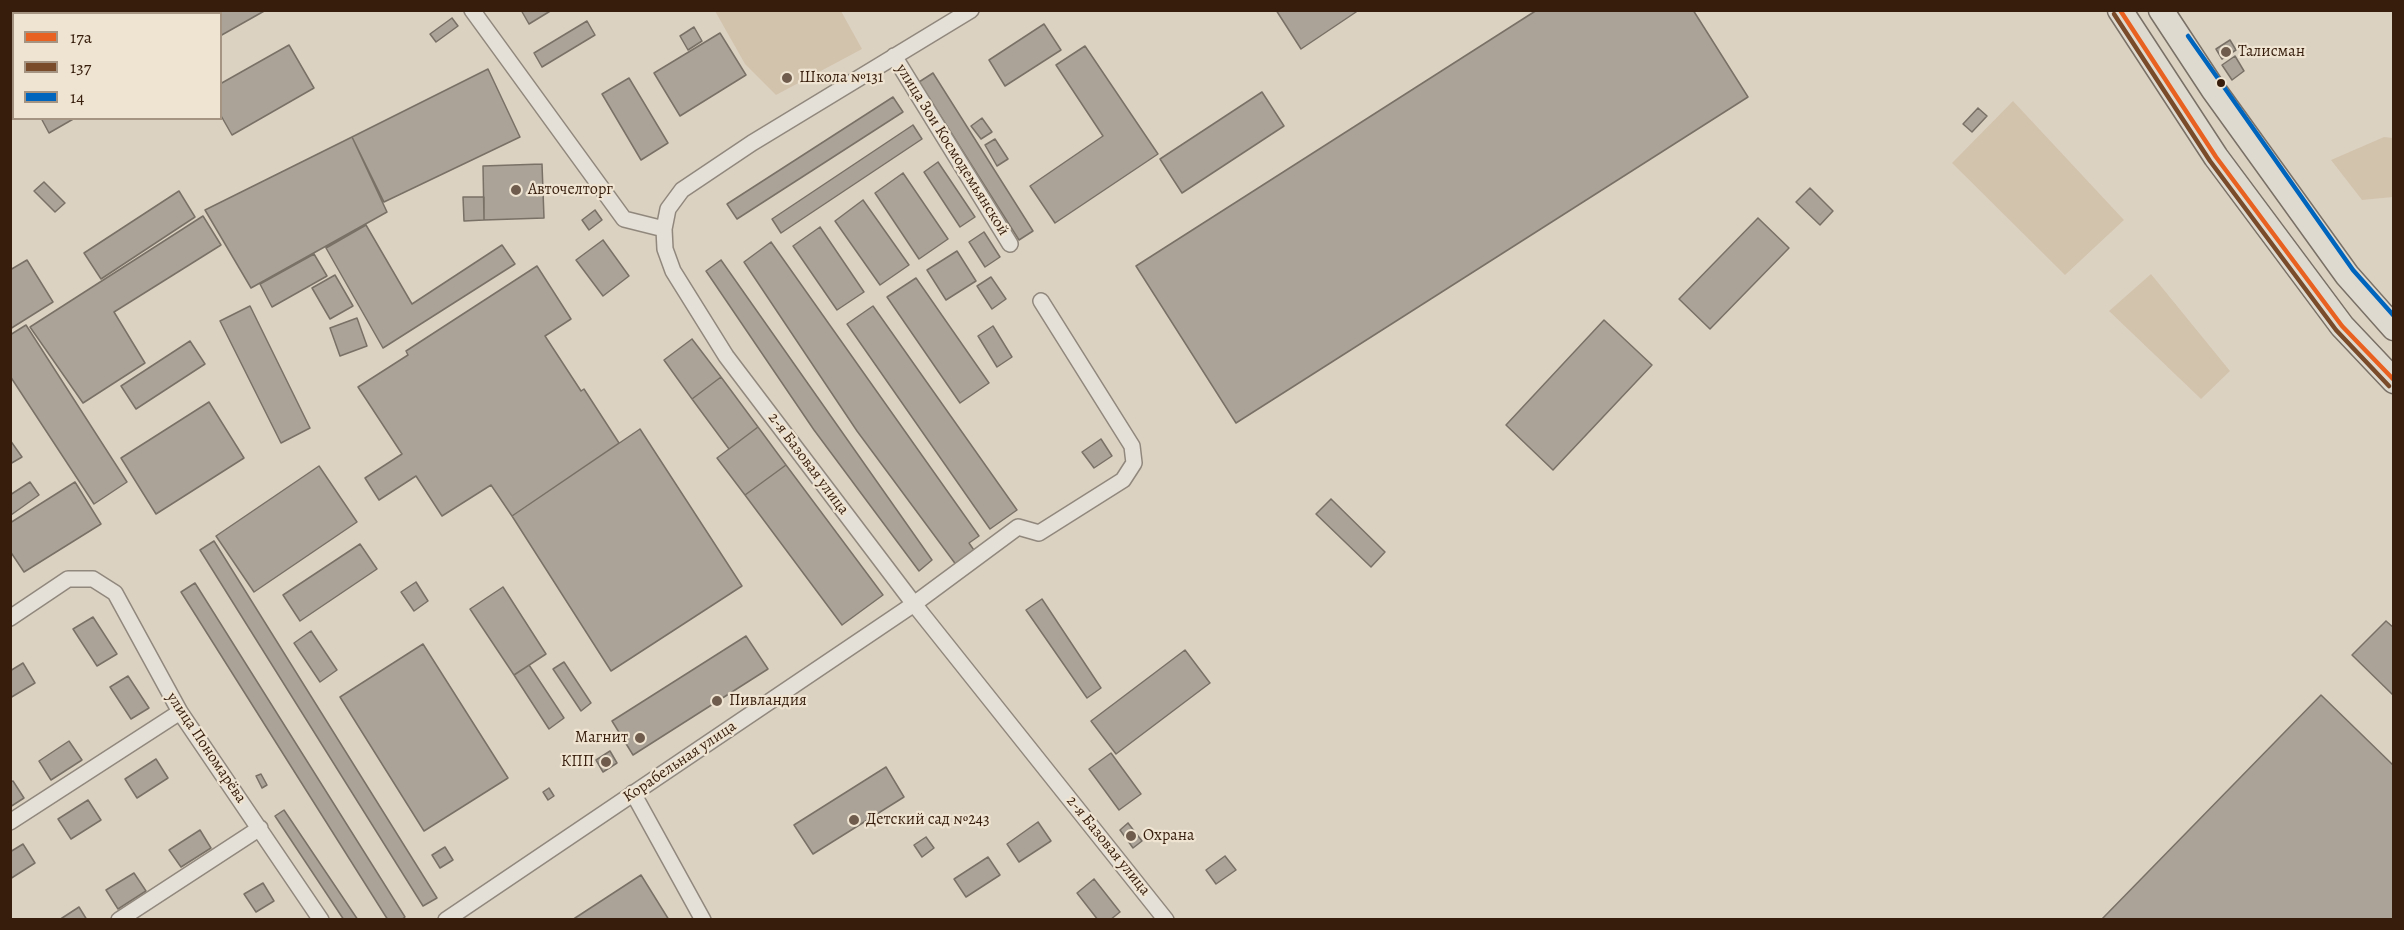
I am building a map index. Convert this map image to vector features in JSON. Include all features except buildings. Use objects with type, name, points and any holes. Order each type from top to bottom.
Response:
[{"type":"main road","points":[[2120,10],[2223,166],[2342,326],[2394,381]]},
{"type":"main road","points":[[2161,10],[2213,89],[2327,247],[2394,328]]},
{"type":"street","points":[[472,10],[624,219],[664,229],[668,209],[682,190],[752,143],[971,10]]},
{"type":"street","name":"улица Зои Космодемьянской","points":[[894,56],[1010,244]]},
{"type":"street","name":"2-я Базовая улица","points":[[664,229],[665,249],[673,271],[726,356],[914,603],[1166,920]]},
{"type":"street","points":[[914,603],[1018,527],[1039,533],[1123,480],[1134,463],[1132,446],[1041,302]]},
{"type":"street","name":"улица Пономарёва","points":[[10,618],[68,579],[93,579],[116,593],[180,712],[321,920]]},
{"type":"street","name":"Корабельная улица","points":[[446,920],[914,603]]},
{"type":"street","points":[[10,822],[180,712]]},
{"type":"street","points":[[633,793],[703,920]]},
{"type":"street","points":[[119,920],[260,828]]},
{"type":"shaded area","name":"Школа №131","points":[[715,11],[841,11],[862,49],[776,95],[745,64]]},
{"type":"shaded area","points":[[2013,101],[2124,220],[2065,275],[1952,163]]},
{"type":"shaded area","points":[[2384,137],[2393,138],[2393,197],[2362,200],[2331,160]]},
{"type":"shaded area","points":[[2151,274],[2230,371],[2201,399],[2109,311]]},
{"type":"transit line","name":"17a","points":[[2120,10],[2216,157],[2342,326],[2394,380]]},
{"type":"transit line","name":"137","points":[[2114,14],[2210,161],[2336,330],[2389,386]]},
{"type":"transit line","name":"14","points":[[2188,36],[2353,270],[2394,316]]},
{"type":"place","name":"Талисман","points":[[2226,52]]},
{"type":"place","name":"Школа №131","points":[[787,78]]},
{"type":"place","name":"Авточелторг","points":[[516,190]]},
{"type":"place","name":"Пивландия","points":[[717,701]]},
{"type":"place","name":"Магнит","points":[[640,738]]},
{"type":"place","name":"КПП","points":[[606,762]]},
{"type":"place","name":"Детский сад №243","points":[[854,820]]},
{"type":"place","name":"Охрана","points":[[1131,836]]}]
